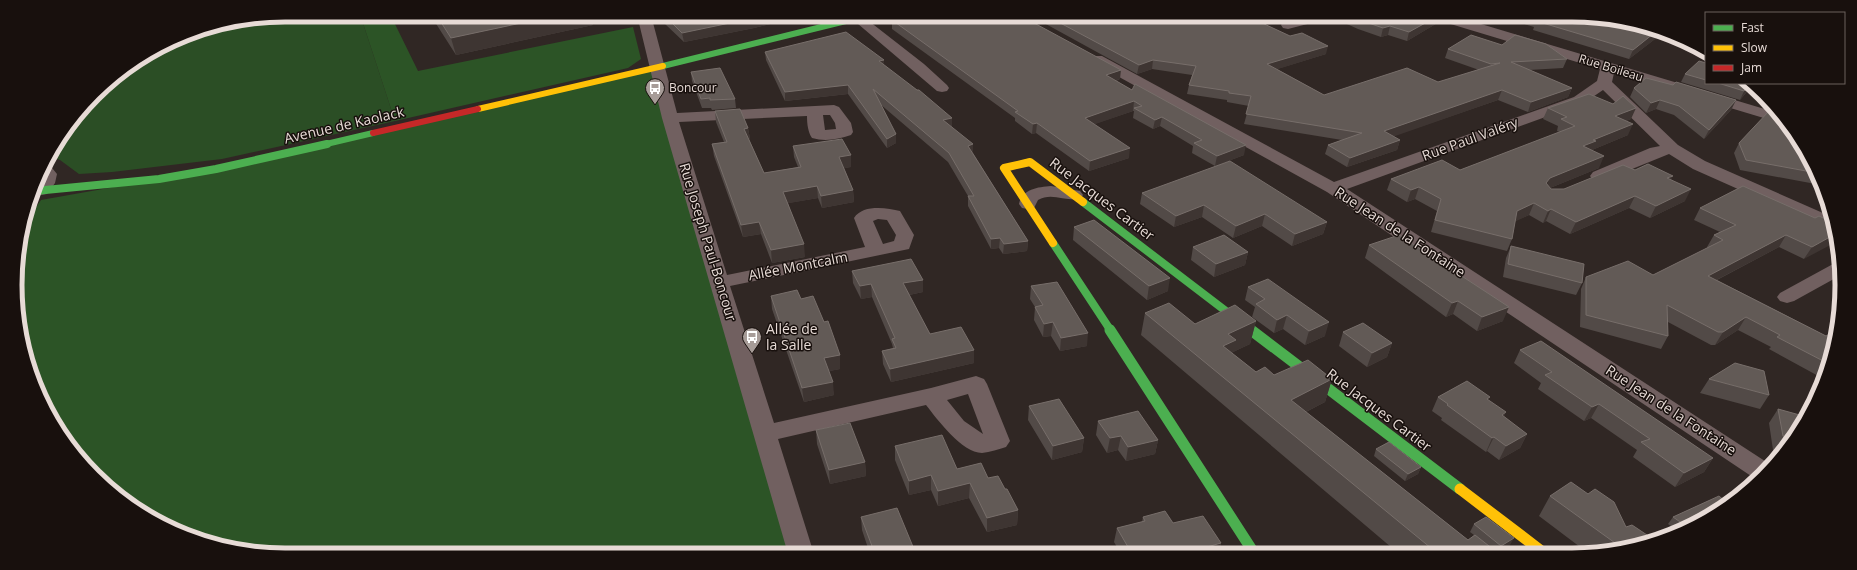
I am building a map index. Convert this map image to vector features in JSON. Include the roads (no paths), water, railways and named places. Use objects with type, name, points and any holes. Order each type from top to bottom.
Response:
[{"type":"street","name":"Rue Joseph Paul-Boncour","points":[[646,22],[656,68],[670,118],[799,548]]},
{"type":"street","name":"Avenue de Kaolack","points":[[39,191],[159,178],[216,169],[656,68],[841,22]]},
{"type":"street","points":[[862,22],[919,67],[942,88]]},
{"type":"street","points":[[1288,25],[1299,22]]},
{"type":"street","name":"Rue Boileau","points":[[1459,22],[1773,116]]},
{"type":"street","name":"Rue Jean de la Fontaine","points":[[1083,51],[1334,188],[1760,469]]},
{"type":"street","points":[[1608,66],[1604,83],[1672,148],[1699,165],[1827,221]]},
{"type":"street","name":"Rue Paul Valéry","points":[[1334,188],[1579,100],[1604,83]]},
{"type":"street","points":[[670,118],[815,111]]},
{"type":"street","points":[[1587,181],[1656,152],[1672,148]]},
{"type":"street","name":"Rue Jacques Cartier","points":[[1251,548],[1156,397],[1004,168],[1030,162],[1537,548]]},
{"type":"street","points":[[40,189],[46,183],[47,173]]},
{"type":"street","points":[[1028,204],[1029,198],[1035,193],[1057,191],[1074,195]]},
{"type":"street","name":"Allée Montcalm","points":[[720,282],[876,250]]},
{"type":"street","points":[[1787,297],[1834,271]]},
{"type":"street","points":[[764,434],[931,396]]},
{"type":"place","name":"Boncour","points":[[655,105]]},
{"type":"place","name":"Allée de la Salle","points":[[752,354]]}]
